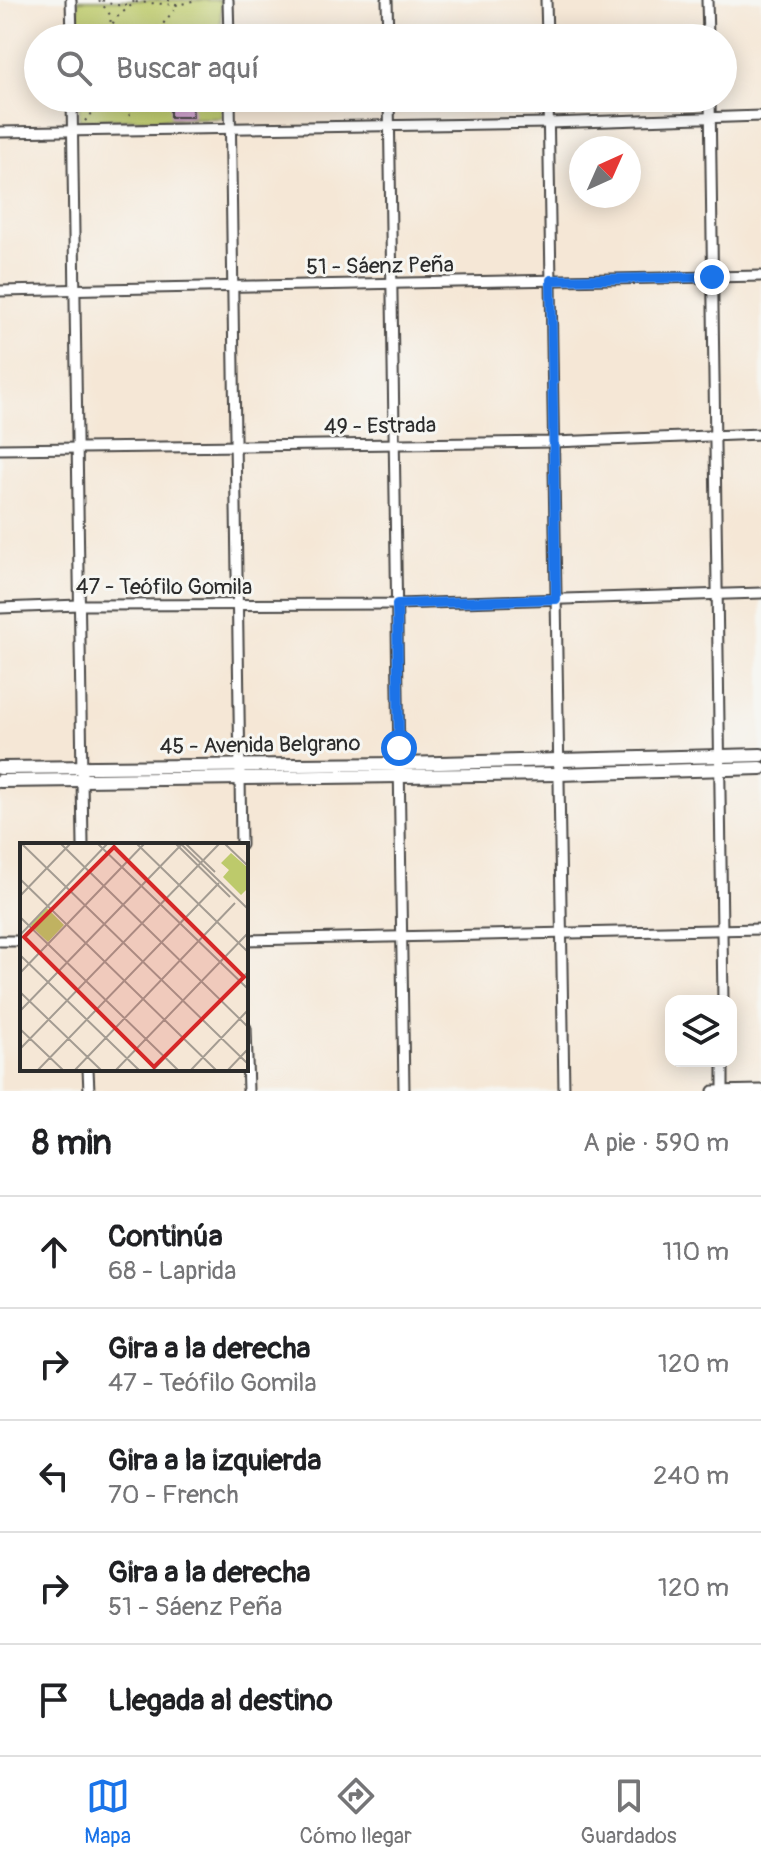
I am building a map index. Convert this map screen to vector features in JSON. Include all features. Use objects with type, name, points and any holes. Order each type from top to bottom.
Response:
[{"type":"main road","name":"45 - Avenida Belgrano","points":[[0,781],[240,765],[559,774],[720,762],[761,755]]},
{"type":"main road","name":"45 - Avenida Belgrano","points":[[0,768],[239,779],[558,760],[720,762],[761,768]]},
{"type":"street","points":[[71,0],[72,24]]},
{"type":"street","points":[[228,0],[229,24]]},
{"type":"street","points":[[387,0],[388,24]]},
{"type":"street","points":[[546,0],[547,24]]},
{"type":"street","points":[[707,0],[708,24]]},
{"type":"street","points":[[73,112],[83,843]]},
{"type":"street","points":[[230,112],[241,843]]},
{"type":"street","points":[[390,112],[404,1091]]},
{"type":"street","points":[[549,112],[564,1091]]},
{"type":"street","points":[[710,112],[723,995]]},
{"type":"street","points":[[0,132],[549,123],[761,116]]},
{"type":"street","name":"51 - Sáenz Peña","points":[[0,291],[761,276]]},
{"type":"street","name":"49 - Estrada","points":[[0,449],[554,442],[761,434]]},
{"type":"street","name":"47 - Teófilo Gomila","points":[[0,608],[397,604],[761,593]]},
{"type":"street","points":[[248,940],[761,929]]},
{"type":"street","points":[[723,1067],[723,1091]]},
{"type":"street","points":[[88,1071],[89,1091]]},
{"type":"street","points":[[247,1071],[248,1091]]},
{"type":"street","points":[[713,1091],[761,1090]]},
{"type":"path","points":[[101,0],[114,6],[136,1],[178,5],[196,0]]},
{"type":"path","points":[[101,0],[111,16],[110,24]]},
{"type":"path","points":[[168,0],[178,5]]},
{"type":"path","points":[[113,24],[124,9],[136,1]]},
{"type":"path","points":[[163,24],[178,5]]},
{"type":"path","points":[[75,130],[92,112]]},
{"type":"path","points":[[126,112],[144,129]]},
{"type":"green space","points":[[78,0],[221,0],[221,24],[78,24]]},
{"type":"green space","points":[[79,112],[222,112],[222,118],[79,120]]},
{"type":"building","points":[[170,112],[193,112],[193,117],[170,117]]},
{"type":"route","points":[[399,748],[397,604],[556,599],[551,280],[712,277]]}]
